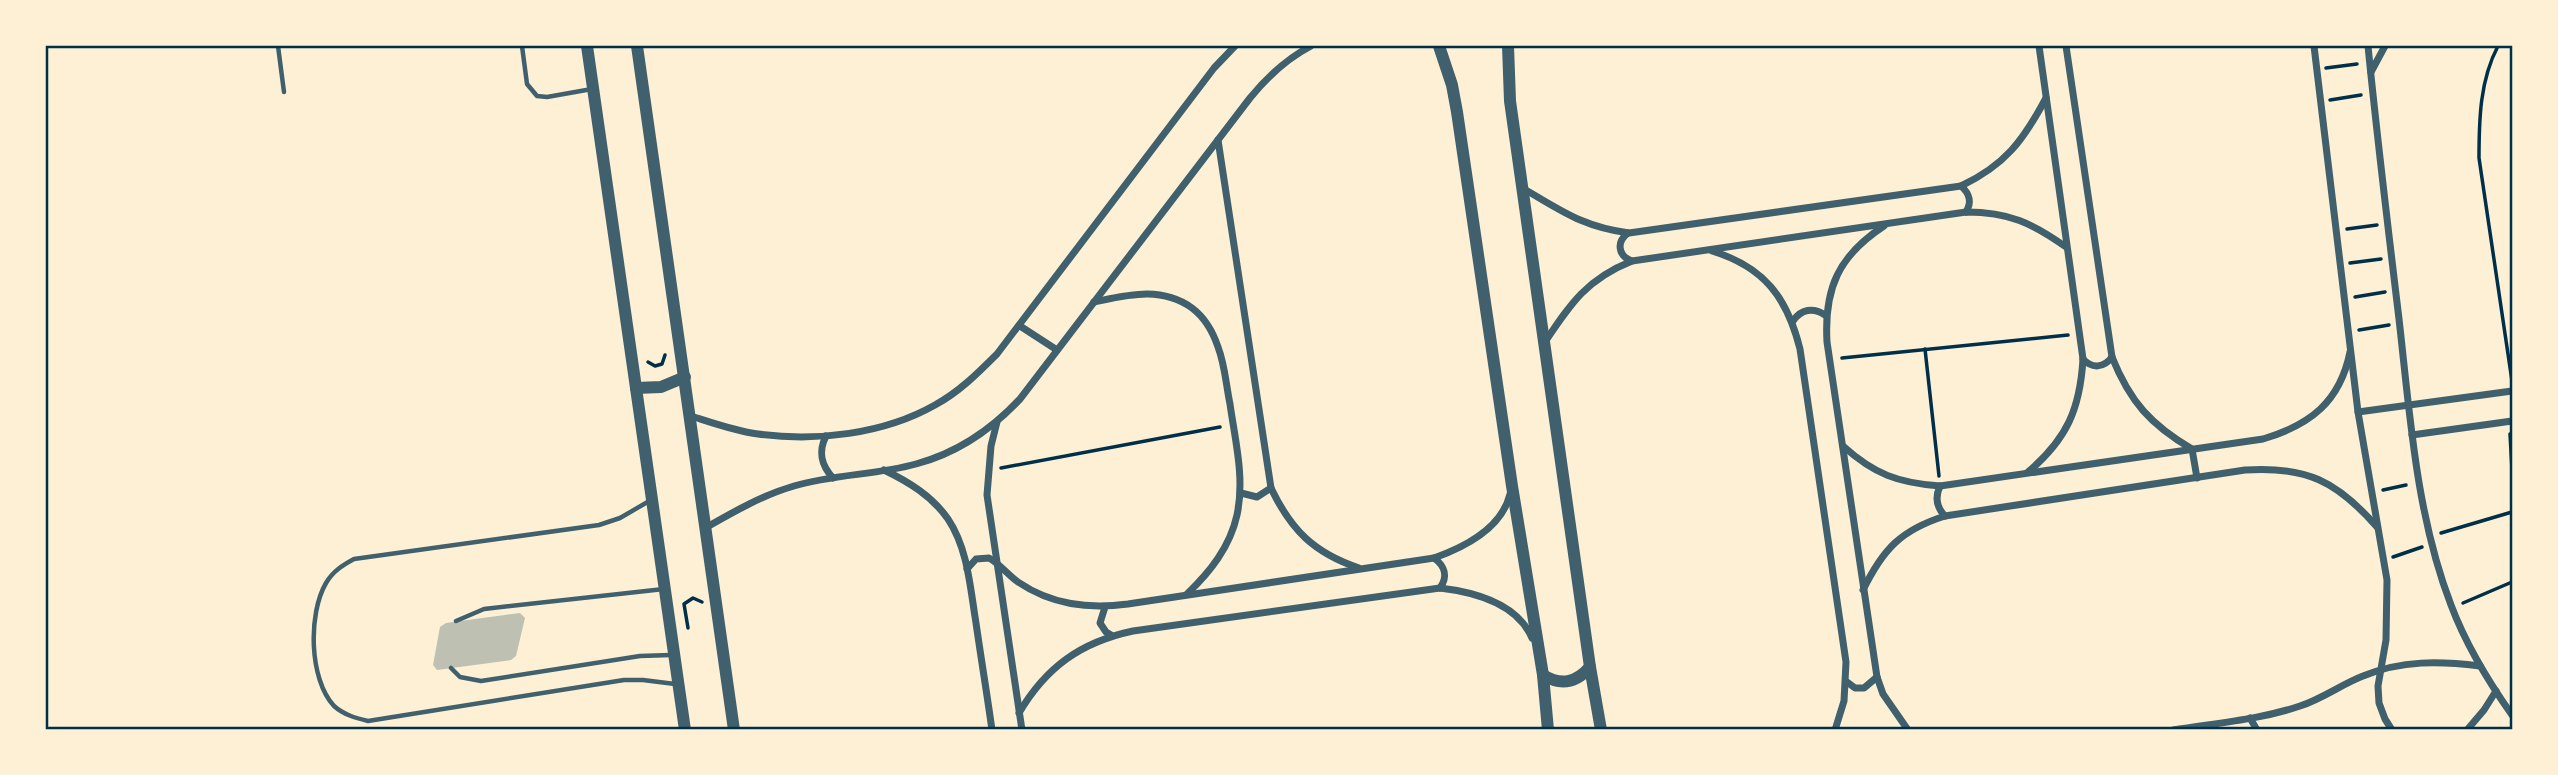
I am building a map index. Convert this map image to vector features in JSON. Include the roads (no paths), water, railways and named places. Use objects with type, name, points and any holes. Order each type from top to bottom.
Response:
[{"type":"street","points":[[587,46],[685,730]]},
{"type":"street","points":[[637,46],[734,730]]},
{"type":"street","points":[[691,416],[757,434],[826,436],[899,422],[936,405],[969,382],[997,354],[1214,68],[1235,46]]},
{"type":"street","points":[[706,527],[767,495],[796,486],[915,465],[944,455],[972,441],[997,422],[1020,399],[1270,74],[1292,56],[1311,46]]},
{"type":"street","points":[[1439,46],[1452,85],[1457,111],[1537,649]]},
{"type":"street","points":[[1508,46],[1510,101],[1590,667],[1600,723],[1612,730]]},
{"type":"street","points":[[2026,474],[2046,456],[2063,435],[2075,412],[2082,386],[2083,359],[2039,46]]},
{"type":"street","points":[[2066,46],[2112,357],[2134,402],[2151,421],[2192,449]]},
{"type":"street","points":[[2315,46],[2358,412],[2384,559],[2389,610],[2378,686],[2379,703],[2392,730]]},
{"type":"street","points":[[2368,46],[2412,435],[2430,540],[2452,607],[2480,666],[2512,715]]},
{"type":"street","points":[[2371,72],[2385,46]]},
{"type":"street","points":[[1524,190],[1585,224],[1629,233],[1961,186],[1983,176],[2010,153],[2032,125],[2046,99]]},
{"type":"street","points":[[1218,139],[1271,488],[1282,511],[1307,540],[1339,562],[1363,570]]},
{"type":"street","points":[[1961,186],[1969,195],[1966,212]]},
{"type":"street","points":[[1545,343],[1574,300],[1591,283],[1610,270],[1632,261],[1966,212],[2005,215],[2024,221],[2066,247]]},
{"type":"street","points":[[1888,224],[1868,236],[1851,252],[1829,292],[1825,315],[1829,359],[1877,677],[1883,694],[1908,730]]},
{"type":"street","points":[[1629,233],[1622,239],[1620,248],[1624,257],[1632,261]]},
{"type":"street","points":[[1707,250],[1730,257],[1768,282],[1793,321],[1802,363],[1846,662],[1844,701],[1835,730]]},
{"type":"street","points":[[1094,303],[1149,293],[1172,297],[1192,308],[1208,325],[1218,346],[1233,425],[1241,493],[1230,539],[1203,579],[1186,595]]},
{"type":"street","points":[[1793,321],[1807,310],[1825,315]]},
{"type":"street","points":[[1020,326],[1057,350]]},
{"type":"street","points":[[1843,446],[1863,463],[1887,477],[1913,484],[1940,486],[2263,439],[2290,431],[2314,416],[2333,396],[2346,372],[2352,344]]},
{"type":"street","points":[[2083,359],[2088,364],[2099,366],[2112,357]]},
{"type":"street","points":[[636,388],[661,387],[685,377]]},
{"type":"street","points":[[2358,412],[2512,389]]},
{"type":"street","points":[[997,422],[988,471],[988,507],[1022,730]]},
{"type":"street","points":[[2412,435],[2511,422]]},
{"type":"street","points":[[826,436],[821,453],[827,471],[833,478]]},
{"type":"street","points":[[2192,449],[2197,478]]},
{"type":"street","points":[[1863,590],[1887,550],[1904,534],[1923,523],[1945,516],[2245,470],[2270,468],[2319,478],[2341,490],[2378,528]]},
{"type":"street","points":[[884,470],[908,482],[930,498],[948,519],[960,543],[967,569],[992,730]]},
{"type":"street","points":[[967,569],[972,561],[980,557],[989,558],[1035,593],[1081,606],[1105,607],[1363,570],[1434,558],[1456,551],[1494,523],[1508,504],[1512,486]]},
{"type":"street","points":[[1940,486],[1936,499],[1945,516]]},
{"type":"street","points":[[1241,493],[1257,497],[1271,488]]},
{"type":"street","points":[[1434,558],[1443,566],[1443,583],[1440,588]]},
{"type":"street","points":[[1019,713],[1036,687],[1057,664],[1074,652],[1111,635],[1440,588],[1488,598],[1509,610],[1528,626],[1544,675],[1547,727]]},
{"type":"street","points":[[1105,607],[1100,623],[1111,635]]},
{"type":"street","points":[[2173,730],[2250,718],[2304,705],[2364,676],[2406,664],[2430,662],[2480,666]]},
{"type":"street","points":[[1544,675],[1552,680],[1574,681],[1583,676],[1590,667]]},
{"type":"street","points":[[1847,682],[1854,688],[1864,688],[1877,677]]},
{"type":"street","points":[[2467,730],[2496,691]]},
{"type":"street","points":[[2250,718],[2257,730]]},
{"type":"lane","points":[[278,46],[284,92]]},
{"type":"lane","points":[[522,46],[527,84],[537,96],[547,97],[593,89]]},
{"type":"lane","points":[[652,499],[620,519],[598,525],[354,559],[338,569],[326,584],[319,602],[314,632],[314,658],[319,680],[326,695],[337,708],[351,717],[368,721],[624,680],[661,681],[678,685]]},
{"type":"lane","points":[[456,621],[484,608],[664,589]]},
{"type":"lane","points":[[451,668],[460,677],[481,681],[639,656],[674,655]]}]
